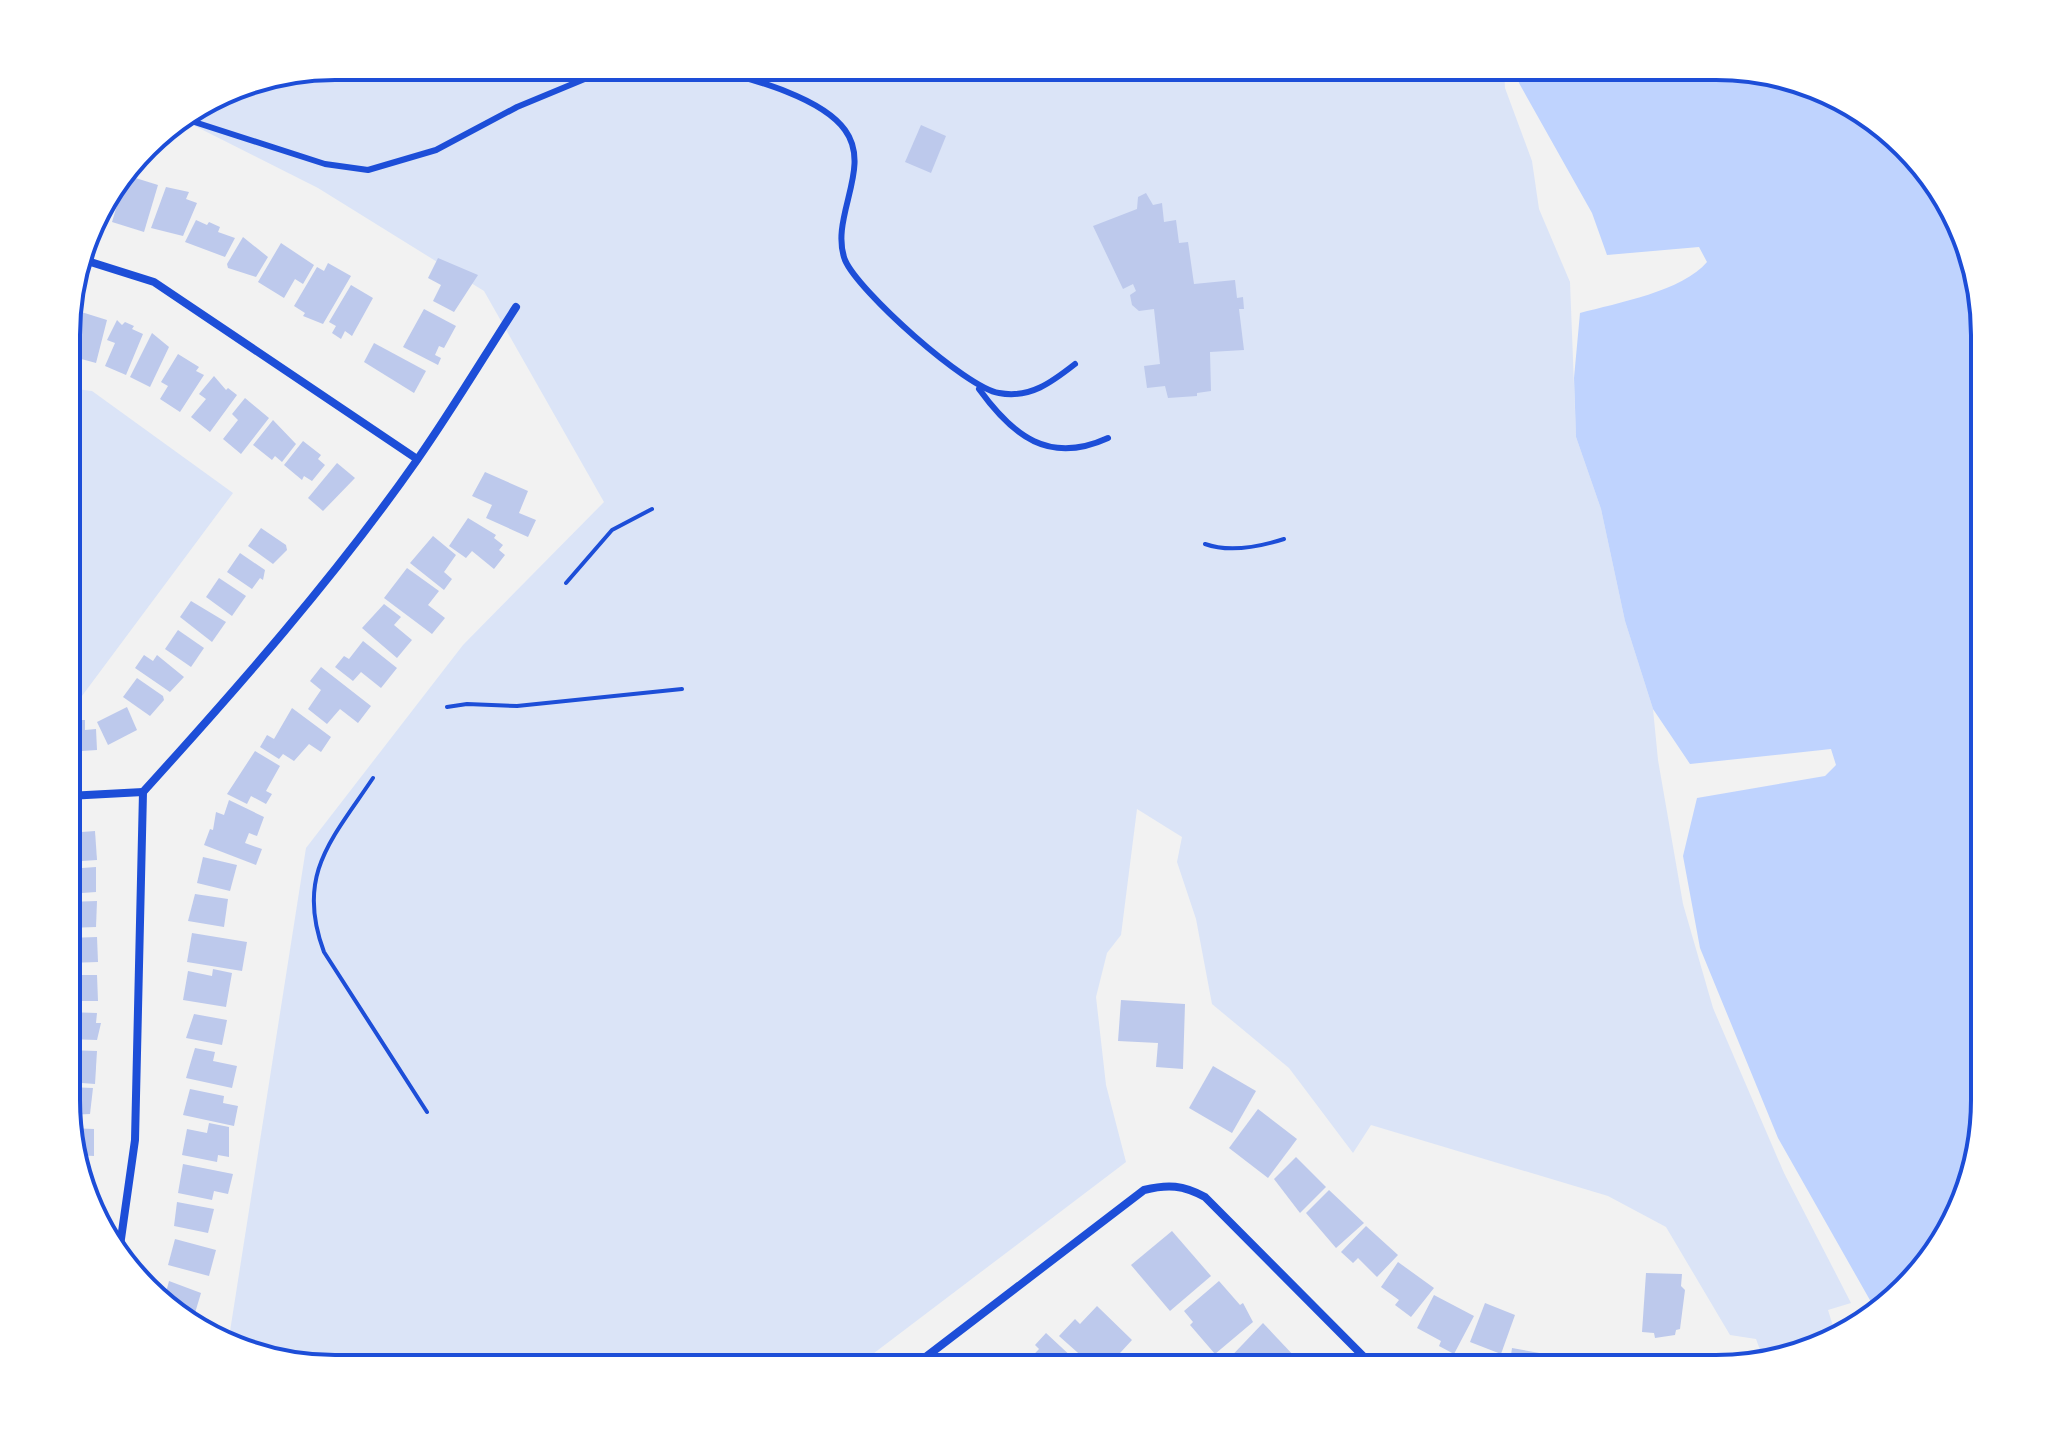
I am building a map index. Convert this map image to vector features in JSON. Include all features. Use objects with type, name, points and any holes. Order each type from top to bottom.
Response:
[{"type":"street","points":[[91,262],[154,282],[417,459]]},
{"type":"street","points":[[121,1239],[135,1140],[143,792],[238,686],[417,459],[516,307]]},
{"type":"street","points":[[81,795],[143,792]]},
{"type":"street","points":[[929,1354],[1144,1190],[1163,1185],[1186,1186],[1205,1197],[1362,1355]]},
{"type":"lane","points":[[195,122],[325,164],[368,170],[436,150],[517,107],[580,81]]},
{"type":"lane","points":[[750,81],[793,95],[844,128],[855,153],[841,235],[847,264],[921,343],[979,389],[1015,432],[1037,445],[1087,447],[1108,438]]},
{"type":"lane","points":[[979,389],[1001,394],[1025,393],[1047,386],[1075,364]]},
{"type":"path","points":[[566,583],[612,530],[652,509]]},
{"type":"path","points":[[1205,544],[1230,548],[1266,545],[1284,539]]},
{"type":"path","points":[[447,707],[517,706],[682,689]]},
{"type":"path","points":[[373,778],[320,857],[313,897],[315,929],[324,952],[427,1112]]},
{"type":"shaded area","points":[[318,81],[1505,81],[1532,161],[1539,209],[1570,282],[1576,437],[1601,509],[1625,621],[1653,709],[1658,760],[1683,904],[1713,1008],[1784,1173],[1851,1303],[1828,1310],[1833,1327],[1829,1329],[1760,1351],[1756,1339],[1730,1335],[1666,1227],[1608,1196],[1371,1125],[1353,1153],[1289,1068],[1212,1004],[1196,919],[1177,862],[1182,837],[1137,809],[1121,935],[1107,953],[1096,997],[1106,1085],[1126,1162],[872,1354],[318,1354],[285,1350],[230,1332],[306,848],[463,645],[604,502],[484,291],[318,188],[191,124],[237,99],[285,85]]},
{"type":"shaded area","points":[[80,390],[92,391],[233,493],[80,698]]},
{"type":"water","points":[[1733,81],[1782,89],[1814,99],[1844,114],[1871,133],[1908,167],[1937,208],[1952,237],[1962,269],[1970,318],[1969,1133],[1952,1198],[1937,1228],[1896,1280],[1871,1302],[1778,1138],[1700,948],[1683,856],[1697,798],[1825,776],[1836,765],[1831,749],[1690,764],[1653,709],[1625,621],[1601,509],[1576,437],[1574,378],[1580,313],[1666,288],[1682,281],[1707,262],[1699,247],[1607,255],[1592,213],[1519,83]]},
{"type":"building","points":[[921,125],[946,136],[931,173],[905,162]]},
{"type":"building","points":[[135,178],[158,185],[144,232],[112,222],[119,200]]},
{"type":"building","points":[[166,187],[189,192],[186,199],[197,203],[183,236],[151,228]]},
{"type":"building","points":[[1146,193],[1153,205],[1162,203],[1164,222],[1176,220],[1179,243],[1188,242],[1194,284],[1235,280],[1237,298],[1243,297],[1244,309],[1239,309],[1244,350],[1210,352],[1211,391],[1197,393],[1197,396],[1168,398],[1165,386],[1147,388],[1144,366],[1160,364],[1154,309],[1139,311],[1132,305],[1130,295],[1136,291],[1133,284],[1123,289],[1093,226],[1137,209],[1138,197]]},
{"type":"building","points":[[196,220],[220,227],[218,232],[235,238],[225,257],[185,242]]},
{"type":"building","points":[[243,237],[268,257],[256,277],[228,268],[227,264]]},
{"type":"building","points":[[281,243],[314,265],[303,284],[295,279],[284,298],[258,282]]},
{"type":"building","points":[[438,258],[478,275],[454,312],[433,301],[441,285],[428,278]]},
{"type":"building","points":[[328,263],[351,276],[323,324],[303,316],[305,313],[294,306],[317,267],[324,271]]},
{"type":"building","points":[[351,285],[373,298],[352,336],[345,331],[341,339],[332,333],[336,326],[329,322]]},
{"type":"building","points":[[424,309],[456,326],[444,348],[439,346],[435,355],[441,358],[438,365],[403,347]]},
{"type":"building","points":[[81,312],[107,320],[96,363],[80,359]]},
{"type":"building","points":[[117,320],[122,325],[125,322],[134,326],[132,329],[143,334],[126,375],[105,366],[115,343],[107,340]]},
{"type":"building","points":[[152,333],[169,347],[150,387],[130,377]]},
{"type":"building","points":[[374,343],[426,371],[414,393],[364,362]]},
{"type":"building","points":[[178,354],[199,367],[196,371],[204,375],[180,412],[160,399],[168,386],[161,382]]},
{"type":"building","points":[[214,376],[226,390],[228,388],[237,395],[210,432],[191,417],[206,399],[199,394]]},
{"type":"building","points":[[245,398],[269,418],[241,454],[223,439],[238,420],[232,414]]},
{"type":"building","points":[[273,420],[296,444],[282,462],[275,456],[272,460],[253,445]]},
{"type":"building","points":[[303,441],[321,455],[318,459],[325,465],[312,481],[304,476],[302,480],[284,465]]},
{"type":"building","points":[[337,463],[355,478],[323,511],[308,498]]},
{"type":"building","points":[[485,472],[528,491],[519,513],[536,520],[528,537],[486,518],[492,505],[472,496]]},
{"type":"building","points":[[468,518],[496,535],[494,538],[503,545],[499,550],[505,555],[494,569],[472,551],[466,558],[449,546]]},
{"type":"building","points":[[261,528],[286,545],[287,550],[273,564],[248,546]]},
{"type":"building","points":[[433,536],[456,555],[444,572],[452,579],[444,590],[410,563]]},
{"type":"building","points":[[240,553],[265,570],[263,580],[260,578],[252,589],[227,572]]},
{"type":"building","points":[[407,568],[439,591],[428,605],[445,618],[432,634],[384,598]]},
{"type":"building","points":[[219,578],[246,596],[232,616],[206,597]]},
{"type":"building","points":[[191,601],[226,622],[212,642],[180,617]]},
{"type":"building","points":[[384,604],[401,617],[394,625],[412,640],[397,658],[362,628]]},
{"type":"building","points":[[178,630],[204,648],[191,667],[165,649]]},
{"type":"building","points":[[363,641],[397,668],[381,688],[361,672],[353,681],[335,667],[344,656],[349,659]]},
{"type":"building","points":[[144,655],[153,661],[157,655],[184,677],[170,692],[135,668]]},
{"type":"building","points":[[321,667],[371,706],[358,723],[340,709],[327,724],[308,709],[321,690],[310,681]]},
{"type":"building","points":[[137,678],[163,696],[164,700],[150,716],[123,697]]},
{"type":"building","points":[[127,707],[137,730],[108,745],[97,722]]},
{"type":"building","points":[[292,708],[331,737],[321,752],[309,744],[294,761],[283,754],[279,759],[260,747],[267,735],[274,739]]},
{"type":"building","points":[[80,720],[85,720],[85,730],[96,729],[97,750],[81,751]]},
{"type":"building","points":[[255,751],[280,766],[266,791],[272,794],[266,804],[251,796],[247,804],[227,794]]},
{"type":"building","points":[[229,800],[264,817],[257,836],[249,833],[245,843],[262,849],[256,865],[204,845],[210,829],[213,830],[216,812],[224,815]]},
{"type":"building","points":[[95,831],[97,860],[81,861],[81,832]]},
{"type":"building","points":[[203,857],[237,865],[230,891],[197,883]]},
{"type":"building","points":[[96,867],[96,892],[81,893],[81,868]]},
{"type":"building","points":[[195,894],[228,899],[224,927],[188,921]]},
{"type":"building","points":[[97,901],[96,927],[81,928],[81,902]]},
{"type":"building","points":[[192,933],[247,942],[242,971],[187,962]]},
{"type":"building","points":[[97,937],[98,962],[81,963],[81,938]]},
{"type":"building","points":[[213,969],[232,973],[226,1007],[183,1000],[188,971],[212,976]]},
{"type":"building","points":[[81,975],[97,975],[98,1001],[81,1001]]},
{"type":"building","points":[[1121,1000],[1185,1004],[1183,1069],[1156,1067],[1158,1043],[1118,1041]]},
{"type":"building","points":[[81,1012],[97,1013],[96,1023],[101,1023],[97,1040],[81,1039]]},
{"type":"building","points":[[194,1014],[227,1020],[222,1045],[186,1038]]},
{"type":"building","points":[[195,1048],[215,1052],[213,1061],[237,1066],[232,1088],[186,1078]]},
{"type":"building","points":[[81,1050],[97,1051],[95,1084],[81,1083]]},
{"type":"building","points":[[1213,1066],[1256,1091],[1232,1133],[1189,1108]]},
{"type":"building","points":[[81,1088],[93,1088],[90,1114],[81,1114]]},
{"type":"building","points":[[190,1089],[224,1096],[223,1103],[238,1106],[234,1126],[183,1115]]},
{"type":"building","points":[[1258,1109],[1297,1139],[1268,1178],[1229,1148]]},
{"type":"building","points":[[209,1123],[229,1127],[229,1157],[218,1155],[217,1162],[182,1155],[187,1129],[207,1133]]},
{"type":"building","points":[[82,1129],[94,1129],[94,1156],[86,1156]]},
{"type":"building","points":[[1296,1157],[1326,1187],[1300,1213],[1274,1179]]},
{"type":"building","points":[[183,1164],[233,1174],[228,1194],[214,1191],[212,1200],[178,1193]]},
{"type":"building","points":[[1329,1190],[1364,1223],[1336,1248],[1306,1213]]},
{"type":"building","points":[[177,1202],[214,1209],[208,1233],[174,1226]]},
{"type":"building","points":[[1366,1226],[1398,1255],[1377,1277],[1358,1258],[1353,1263],[1341,1252]]},
{"type":"building","points":[[1172,1231],[1211,1276],[1170,1311],[1131,1265]]},
{"type":"building","points":[[175,1239],[216,1250],[209,1276],[168,1265]]},
{"type":"building","points":[[1398,1262],[1434,1288],[1411,1317],[1395,1305],[1399,1300],[1381,1287]]},
{"type":"building","points":[[1646,1273],[1682,1274],[1681,1286],[1685,1290],[1680,1329],[1676,1330],[1675,1335],[1655,1338],[1654,1333],[1642,1332]]},
{"type":"building","points":[[169,1281],[201,1293],[195,1313],[180,1302],[166,1291]]},
{"type":"building","points":[[1219,1281],[1240,1305],[1243,1303],[1253,1322],[1215,1354],[1190,1325],[1193,1322],[1184,1311]]},
{"type":"building","points":[[1434,1295],[1474,1316],[1454,1354],[1439,1346],[1441,1341],[1417,1328]]},
{"type":"building","points":[[1485,1303],[1515,1315],[1501,1354],[1470,1342]]},
{"type":"building","points":[[1097,1306],[1132,1340],[1119,1355],[1080,1355],[1059,1336],[1075,1319],[1080,1324]]},
{"type":"building","points":[[1263,1323],[1293,1355],[1233,1355]]},
{"type":"building","points":[[1046,1333],[1069,1355],[1034,1355],[1039,1349],[1035,1345]]},
{"type":"building","points":[[1512,1348],[1545,1355],[1511,1355]]}]
